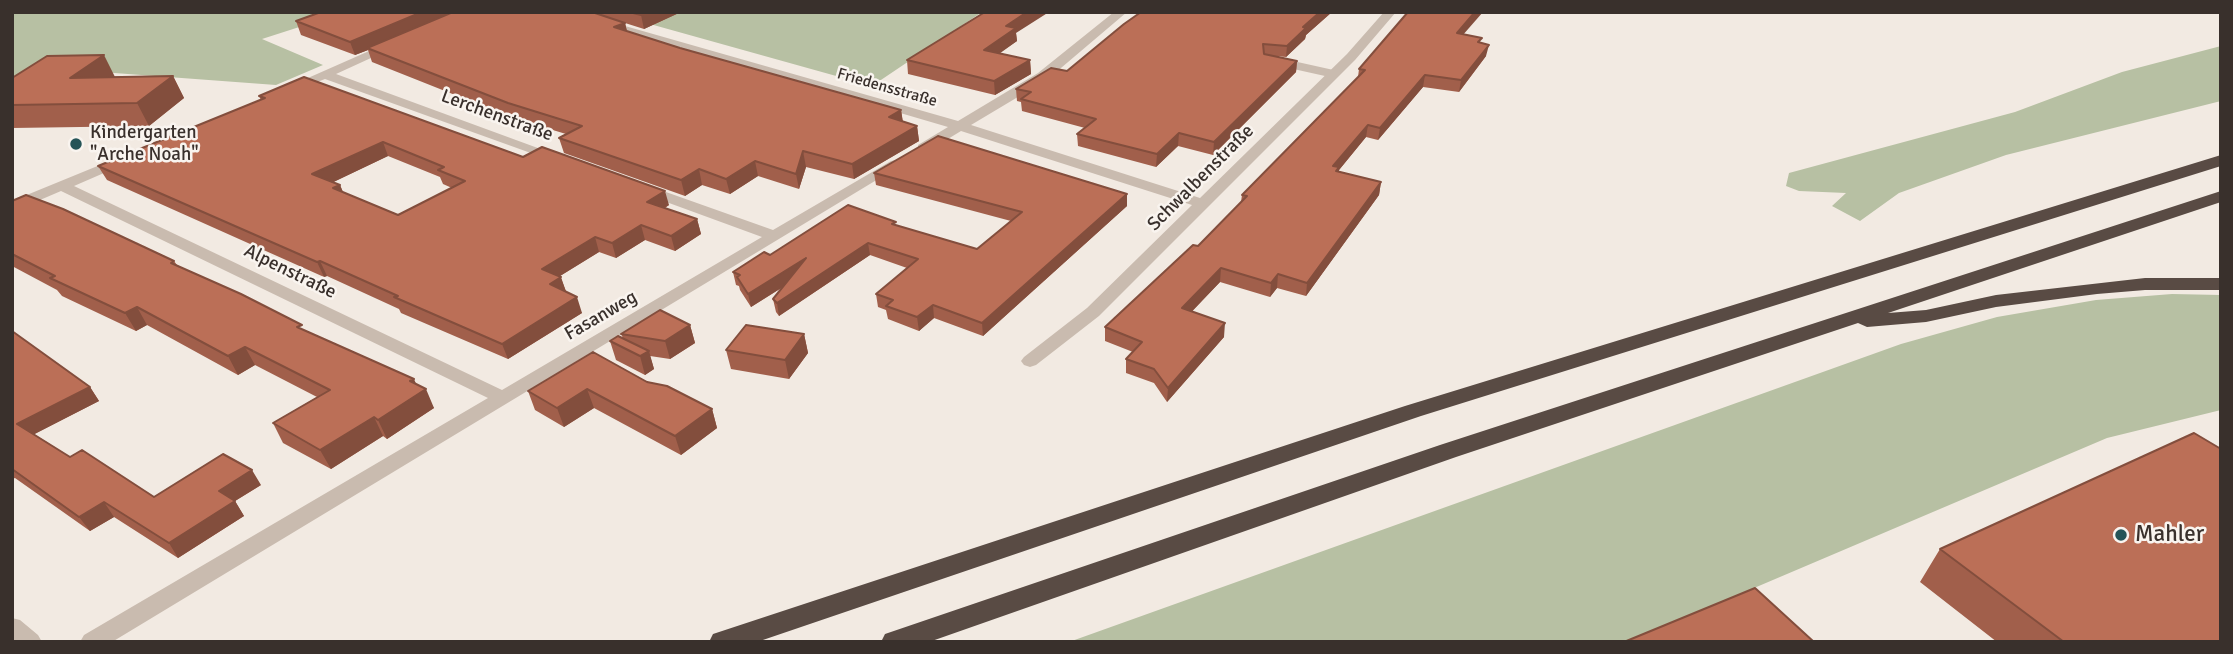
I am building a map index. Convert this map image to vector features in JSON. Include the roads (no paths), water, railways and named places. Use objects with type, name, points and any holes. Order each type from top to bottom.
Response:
[{"type":"highway","points":[[723,642],[1413,411],[2221,160]]},
{"type":"highway","points":[[895,642],[1826,325],[2221,196]]},
{"type":"highway","points":[[1826,325],[1926,316],[1996,301],[2097,288],[2146,284],[2221,284]]},
{"type":"street","name":"Friedensstraße","points":[[562,12],[959,126],[1201,203]]},
{"type":"street","name":"Fasanweg","points":[[92,642],[1043,76],[1121,12]]},
{"type":"street","name":"Schwalbenstraße","points":[[1030,361],[1093,312],[1334,74],[1390,12]]},
{"type":"street","points":[[271,96],[400,43]]},
{"type":"street","points":[[1268,60],[1334,74]]},
{"type":"street","name":"Lerchenstraße","points":[[324,74],[569,162]]},
{"type":"street","points":[[12,207],[135,154]]},
{"type":"street","points":[[634,185],[775,236]]},
{"type":"street","name":"Alpenstraße","points":[[61,186],[501,397]]},
{"type":"street","points":[[582,351],[604,364]]},
{"type":"street","points":[[12,627],[30,642]]},
{"type":"place","name":"Kindergarten \"Arche Noah\"","points":[[76,144]]},
{"type":"place","name":"Mahler","points":[[2121,535]]}]
